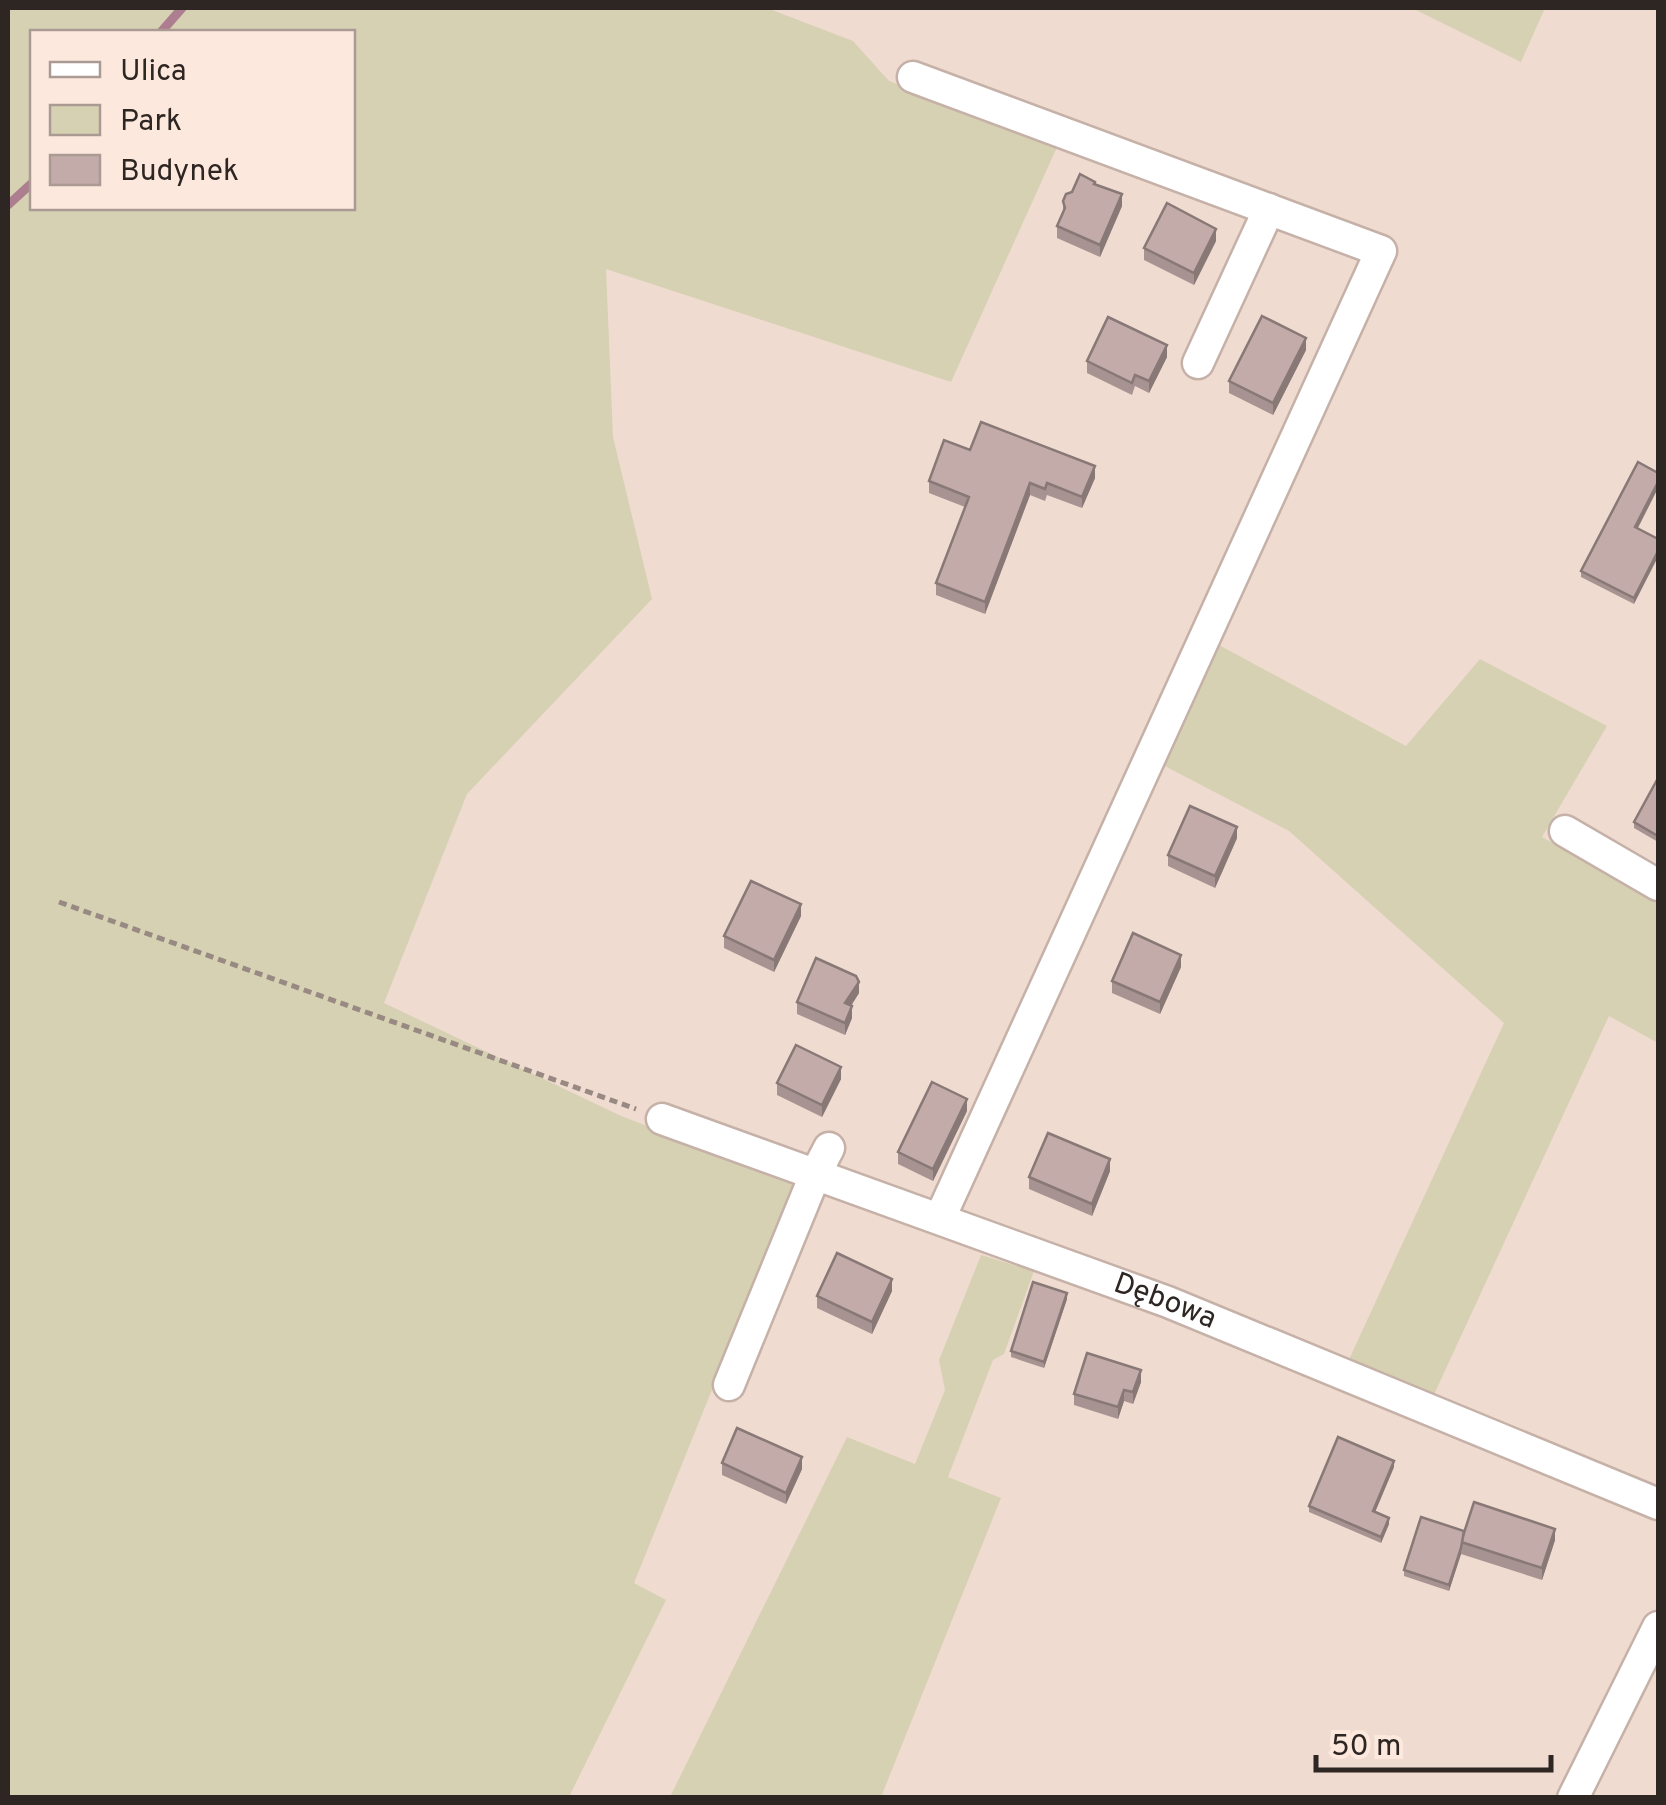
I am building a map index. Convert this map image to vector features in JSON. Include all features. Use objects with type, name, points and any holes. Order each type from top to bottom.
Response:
[{"type":"street","points":[[914,76],[1380,251],[940,1218]]},
{"type":"street","points":[[1198,363],[1270,209]]},
{"type":"street","points":[[1565,831],[1658,884]]},
{"type":"street","name":"Dębowa","points":[[662,1119],[822,1161],[940,1218],[1168,1302],[1658,1504]]},
{"type":"street","points":[[729,1385],[822,1161]]},
{"type":"street","points":[[1573,1798],[1658,1627]]},
{"type":"path","points":[[59,902],[662,1119]]},
{"type":"green space","points":[[8,8],[767,8],[853,41],[889,81],[1058,145],[951,382],[606,269],[613,437],[652,599],[467,794],[384,1003],[619,1115],[795,1184],[634,1583],[666,1600],[569,1797],[8,1798]]},
{"type":"green space","points":[[1412,8],[1545,8],[1521,62]]},
{"type":"green space","points":[[1219,645],[1406,746],[1480,659],[1607,726],[1542,837],[1658,902],[1658,1043],[1609,1016],[1431,1401],[1346,1366],[1504,1023],[1289,831],[1161,764]]},
{"type":"green space","points":[[981,1255],[1034,1271],[1004,1354],[993,1360],[948,1477],[1001,1498],[881,1797],[670,1797],[847,1437],[915,1464],[945,1390],[939,1360]]},
{"type":"building","points":[[1080,174],[1094,184],[1122,194],[1100,245],[1057,226],[1066,194],[1072,192]]},
{"type":"building","points":[[1167,203],[1216,229],[1194,273],[1144,248]]},
{"type":"building","points":[[1262,316],[1306,338],[1273,403],[1229,381]]},
{"type":"building","points":[[1108,317],[1167,345],[1149,381],[1135,375],[1132,383],[1087,361]]},
{"type":"building","points":[[981,422],[1095,466],[1082,497],[1047,483],[1045,489],[1030,483],[985,602],[936,583],[969,497],[929,481],[944,440],[970,450]]},
{"type":"building","points":[[1638,462],[1658,473],[1658,482],[1635,527],[1658,539],[1658,551],[1634,598],[1581,571]]},
{"type":"building","points":[[1658,778],[1658,836],[1634,822]]},
{"type":"building","points":[[1190,806],[1237,827],[1215,876],[1168,855]]},
{"type":"building","points":[[751,881],[801,904],[774,960],[724,936]]},
{"type":"building","points":[[1133,933],[1181,955],[1160,1002],[1112,981]]},
{"type":"building","points":[[816,958],[856,976],[859,982],[845,1003],[852,1006],[845,1023],[797,1002]]},
{"type":"building","points":[[796,1045],[841,1067],[822,1105],[777,1083]]},
{"type":"building","points":[[932,1082],[967,1099],[933,1169],[898,1152]]},
{"type":"building","points":[[1048,1133],[1110,1159],[1092,1204],[1029,1177]]},
{"type":"building","points":[[837,1253],[892,1279],[872,1322],[817,1296]]},
{"type":"building","points":[[1033,1282],[1067,1293],[1044,1362],[1011,1351]]},
{"type":"building","points":[[1087,1353],[1141,1370],[1133,1392],[1124,1390],[1118,1407],[1074,1394]]},
{"type":"building","points":[[737,1428],[802,1457],[786,1493],[722,1463]]},
{"type":"building","points":[[1338,1437],[1394,1461],[1373,1511],[1389,1518],[1381,1537],[1309,1506]]},
{"type":"building","points":[[1474,1502],[1555,1529],[1542,1568],[1461,1542]]},
{"type":"building","points":[[1421,1517],[1464,1531],[1449,1585],[1404,1570]]},
{"type":"waterway","points":[[163,30],[182,8]]},
{"type":"waterway","points":[[8,205],[30,185]]}]
